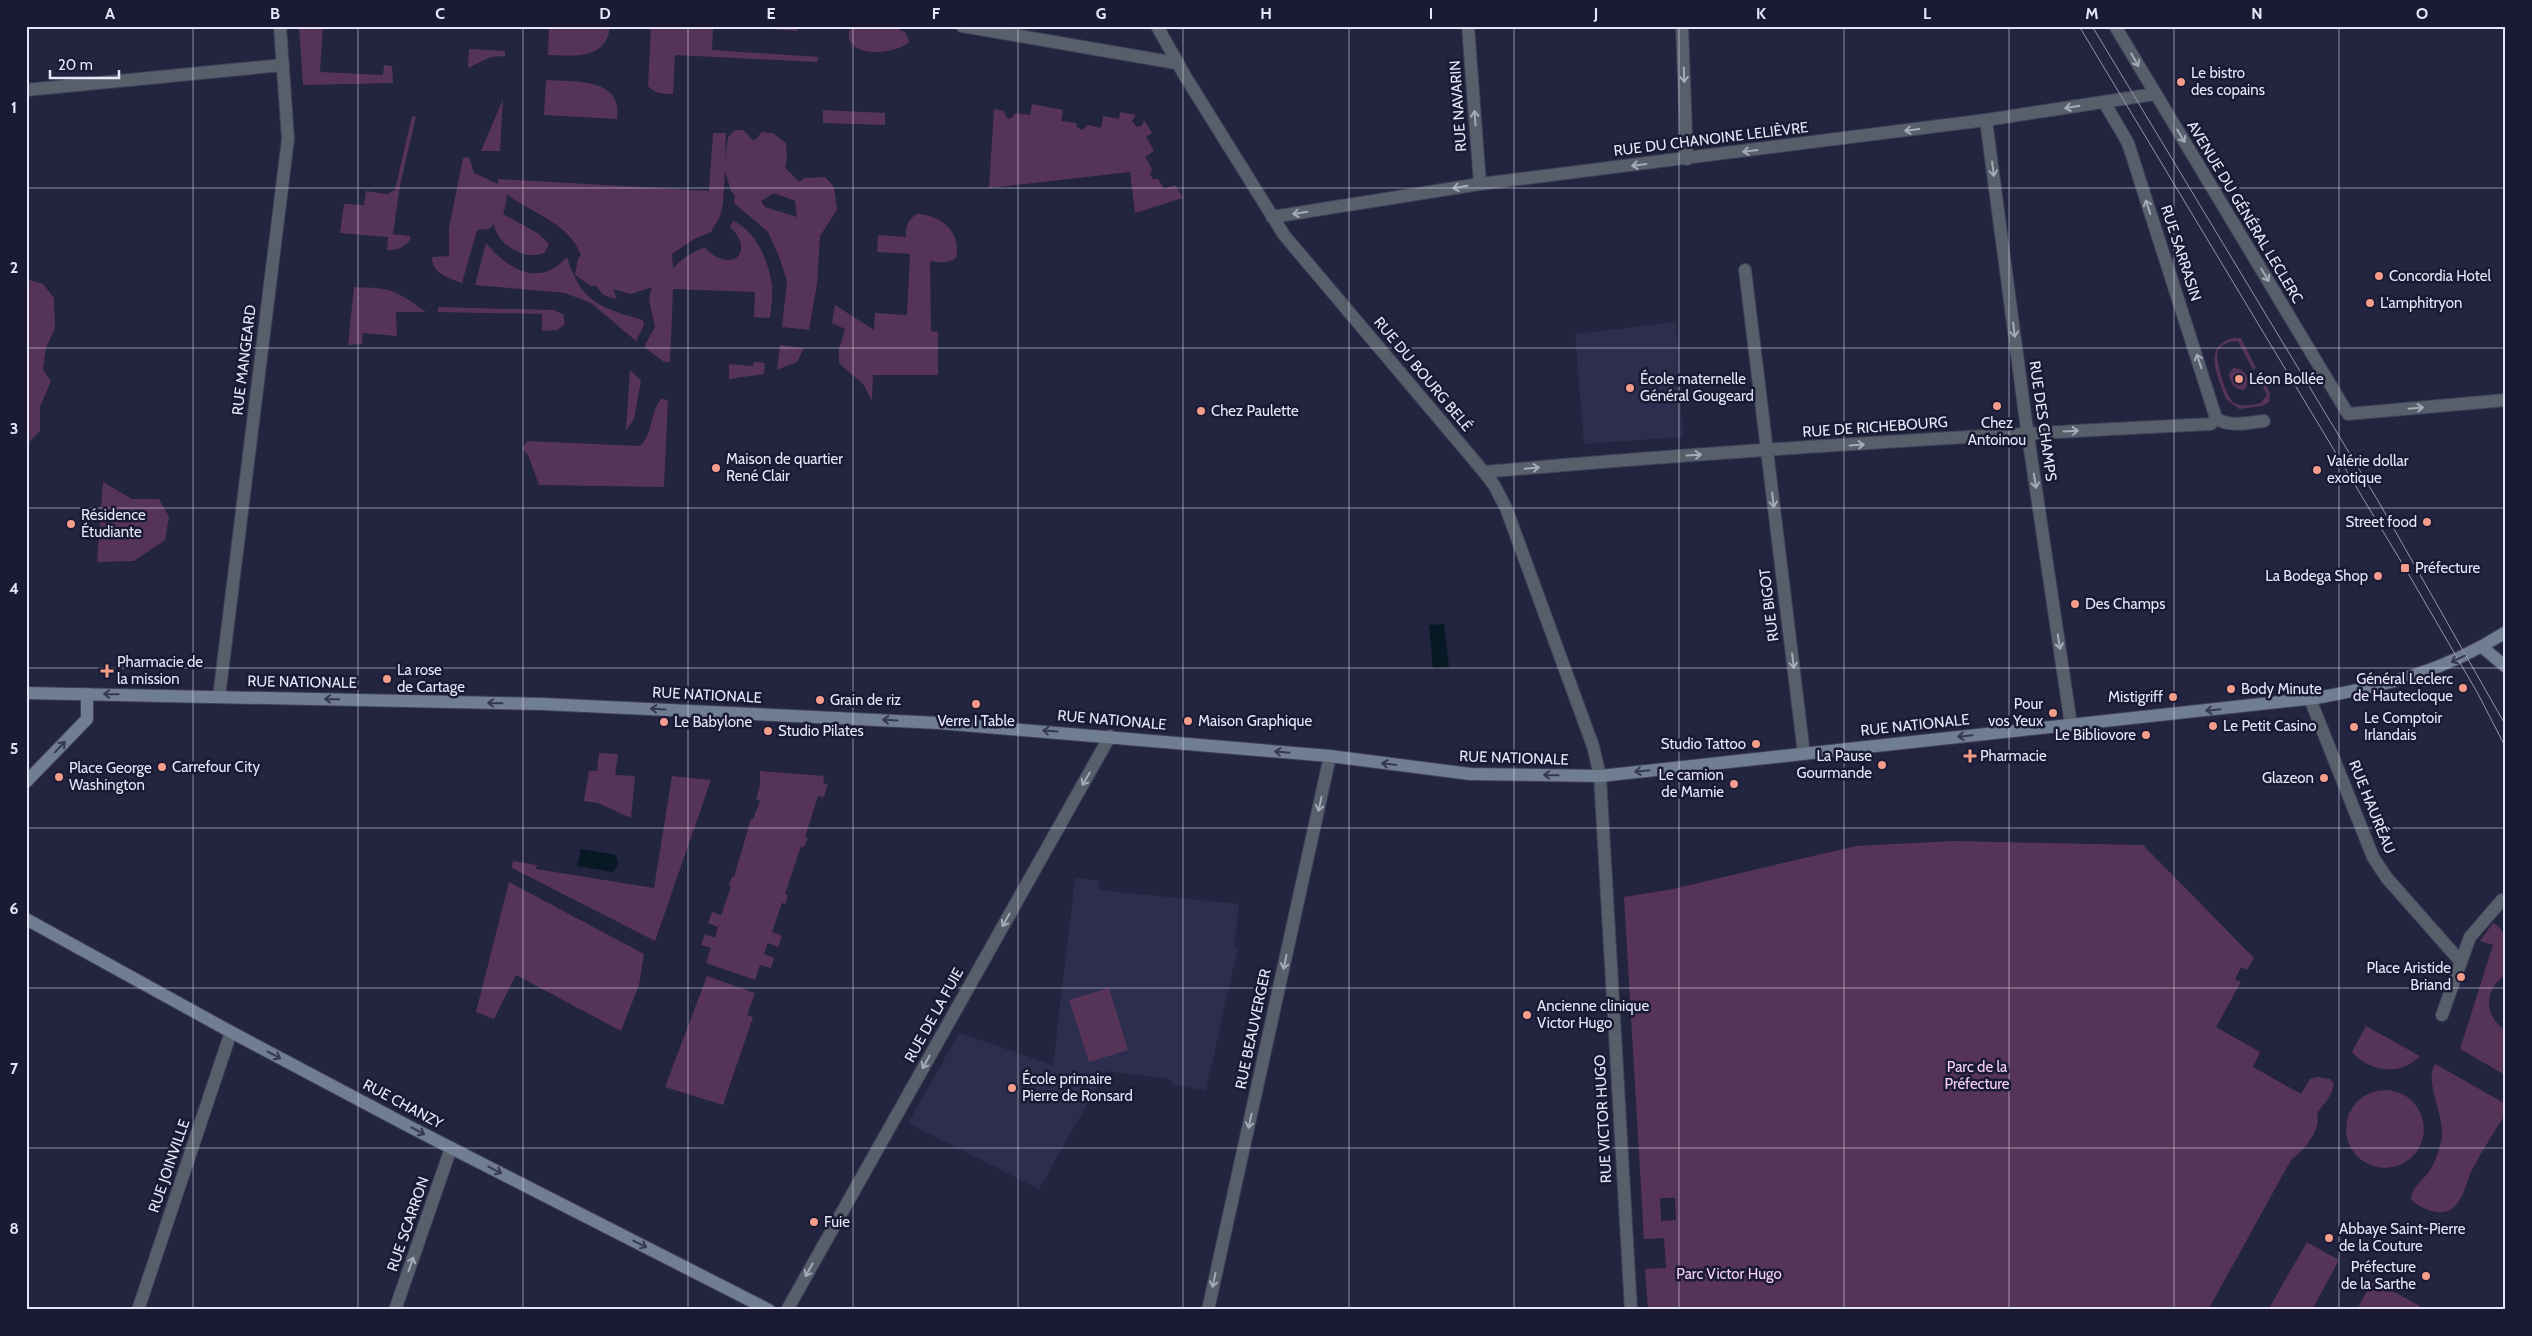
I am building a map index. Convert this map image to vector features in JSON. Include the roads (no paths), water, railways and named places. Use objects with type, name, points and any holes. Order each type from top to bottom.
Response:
[{"type":"main road","name":"RUE NATIONALE","points":[[87,694],[574,705],[939,723],[1330,756],[1470,774],[1600,776],[2310,699],[2357,691],[2435,670],[2482,648],[2506,632]]},
{"type":"main road","points":[[2482,648],[2506,667]]},
{"type":"main road","points":[[26,693],[87,694],[87,719],[26,782]]},
{"type":"main road","name":"RUE CHANZY","points":[[28,920],[231,1032],[451,1148],[769,1310]]},
{"type":"street","name":"RUE MANGEARD","points":[[219,697],[288,139],[280,26]]},
{"type":"street","points":[[962,26],[1176,62]]},
{"type":"street","name":"RUE DU BOURG BELÉ","points":[[1157,26],[1176,62],[1284,236],[1494,485],[1506,508],[1593,746],[1600,776]]},
{"type":"street","name":"RUE NAVARIN","points":[[1468,26],[1480,184]]},
{"type":"street","points":[[1682,26],[1687,159]]},
{"type":"street","name":"AVENUE DU GÉNÉRAL LECLERC","points":[[2115,26],[2348,414],[2506,400]]},
{"type":"street","points":[[26,90],[283,65]]},
{"type":"street","name":"RUE DU CHANOINE LELIÈVRE","points":[[1272,217],[1480,184],[1986,120],[2155,94]]},
{"type":"street","name":"RUE SARRASIN","points":[[2104,102],[2128,143],[2216,418]]},
{"type":"street","name":"RUE DES CHAMPS","points":[[1986,120],[2028,433],[2071,725]]},
{"type":"street","name":"RUE BIGOT","points":[[1745,270],[1804,754]]},
{"type":"street","name":"RUE DE RICHEBOURG","points":[[1484,472],[1640,458],[2028,433],[2211,424],[2216,418],[2221,422],[2231,424],[2264,421]]},
{"type":"street","name":"RUE HAURÉAU","points":[[2310,699],[2373,857],[2386,877],[2461,962]]},
{"type":"street","name":"RUE DE LA FUIE","points":[[787,1310],[1110,736]]},
{"type":"street","name":"RUE BEAUVERGER","points":[[1208,1310],[1330,756]]},
{"type":"street","name":"RUE VICTOR HUGO","points":[[1600,776],[1631,1310]]},
{"type":"street","points":[[2442,1015],[2470,937],[2502,900]]},
{"type":"street","name":"RUE JOINVILLE","points":[[138,1310],[231,1032]]},
{"type":"street","name":"RUE SCARRON","points":[[395,1310],[451,1148]]},
{"type":"water","points":[[1444,624],[1449,667],[1433,669],[1429,625]]},
{"type":"water","points":[[581,849],[616,855],[618,865],[613,872],[577,866]]},
{"type":"tram line","points":[[2079,26],[2405,568],[2477,692],[2506,748]]},
{"type":"tram line","points":[[2092,26],[2377,499],[2506,726]]},
{"type":"place","name":"Le bistro des copains","points":[[2181,82]]},
{"type":"place","name":"Concordia Hotel","points":[[2379,276]]},
{"type":"place","name":"L'amphitryon","points":[[2370,303]]},
{"type":"place","name":"Léon Bollée","points":[[2239,379]]},
{"type":"place","name":"École maternelle Général Gougeard","points":[[1630,388]]},
{"type":"place","name":"Chez Antoinou","points":[[1997,406]]},
{"type":"place","name":"Chez Paulette","points":[[1201,411]]},
{"type":"place","name":"Maison de quartier René Clair","points":[[716,468]]},
{"type":"place","name":"Valérie dollar exotique","points":[[2317,470]]},
{"type":"place","name":"Street food","points":[[2427,522]]},
{"type":"place","name":"Résidence Étudiante","points":[[71,524]]},
{"type":"place","name":"Préfecture","points":[[2405,568]]},
{"type":"place","name":"La Bodega Shop","points":[[2378,576]]},
{"type":"place","name":"Des Champs","points":[[2075,604]]},
{"type":"place","name":"Pharmacie de la mission","points":[[107,671]]},
{"type":"place","name":"La rose de Cartage","points":[[387,679]]},
{"type":"place","name":"Général Leclerc de Hautecloque","points":[[2463,688]]},
{"type":"place","name":"Body Minute","points":[[2231,689]]},
{"type":"place","name":"Mistigriff","points":[[2173,697]]},
{"type":"place","name":"Grain de riz","points":[[820,700]]},
{"type":"place","name":"Verre I Table","points":[[976,704]]},
{"type":"place","name":"Pour vos Yeux","points":[[2053,713]]},
{"type":"place","name":"Maison Graphique","points":[[1188,721]]},
{"type":"place","name":"Le Babylone","points":[[664,722]]},
{"type":"place","name":"Le Petit Casino","points":[[2213,726]]},
{"type":"place","name":"Le Comptoir Irlandais","points":[[2354,727]]},
{"type":"place","name":"Studio Pilates","points":[[768,731]]},
{"type":"place","name":"Le Bibliovore","points":[[2146,735]]},
{"type":"place","name":"Studio Tattoo","points":[[1756,744]]},
{"type":"place","name":"Pharmacie","points":[[1970,756]]},
{"type":"place","name":"La Pause Gourmande","points":[[1882,765]]},
{"type":"place","name":"Carrefour City","points":[[162,767]]},
{"type":"place","name":"Place George Washington","points":[[59,777]]},
{"type":"place","name":"Glazeon","points":[[2324,778]]},
{"type":"place","name":"Le camion de Mamie","points":[[1734,784]]},
{"type":"place","name":"Place Aristide Briand","points":[[2461,977]]},
{"type":"place","name":"Ancienne clinique Victor Hugo","points":[[1527,1015]]},
{"type":"place","name":"École primaire Pierre de Ronsard","points":[[1012,1088]]},
{"type":"place","name":"Fuie","points":[[814,1222]]},
{"type":"place","name":"Abbaye Saint-Pierre de la Couture","points":[[2329,1238]]},
{"type":"place","name":"Préfecture de la Sarthe","points":[[2426,1276]]},
{"type":"park label","name":"Parc de la Préfecture","points":[[1977,1076]]},
{"type":"park label","name":"Parc Victor Hugo","points":[[1729,1274]]}]
